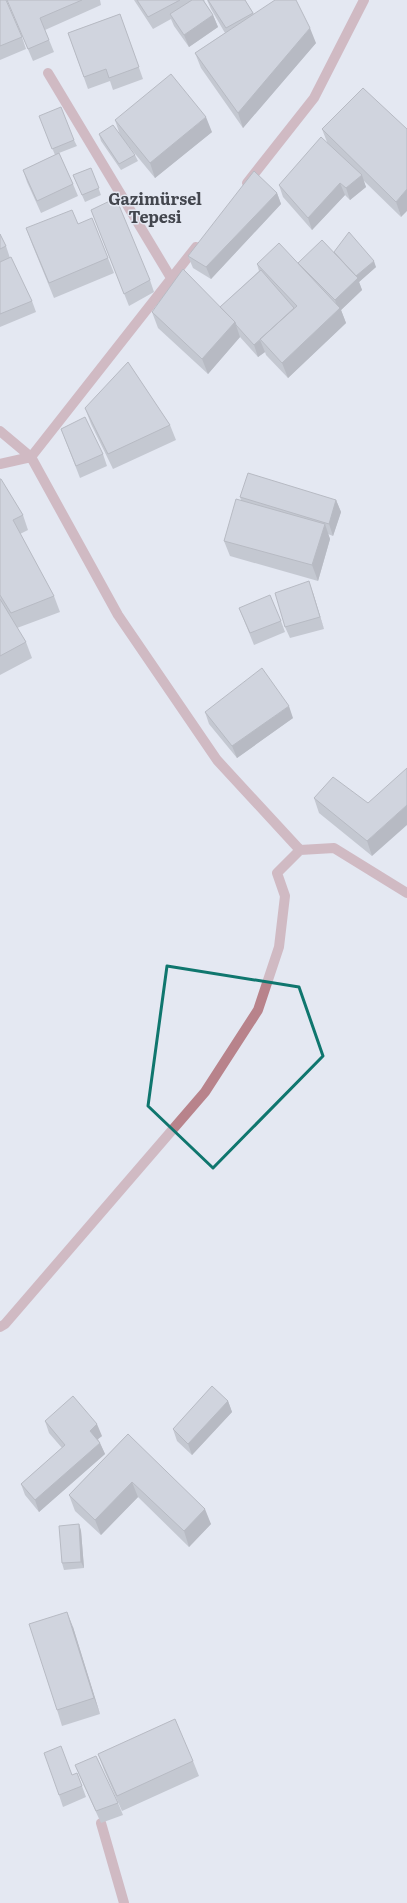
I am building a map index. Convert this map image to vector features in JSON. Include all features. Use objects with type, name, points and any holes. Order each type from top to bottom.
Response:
[{"type":"street","points":[[240,191],[314,98],[364,0]]},
{"type":"street","points":[[48,74],[171,278]]},
{"type":"street","points":[[0,464],[31,457],[201,241]]},
{"type":"street","points":[[0,431],[31,457],[118,615],[217,760],[300,850]]},
{"type":"street","points":[[0,1327],[5,1324],[205,1092],[258,1010],[279,948],[285,896],[276,874],[300,850],[334,848],[407,893]]},
{"type":"street","points":[[101,1823],[124,1903]]},
{"type":"highlighted area","points":[[167,966],[299,987],[323,1056],[213,1168],[148,1106]]},
{"type":"building","points":[[0,0],[6,0],[22,37],[0,46]]},
{"type":"building","points":[[7,0],[82,0],[40,18],[49,40],[28,49]]},
{"type":"building","points":[[137,0],[180,0],[148,17]]},
{"type":"building","points":[[192,0],[203,0],[213,15],[184,35],[170,14]]},
{"type":"building","points":[[208,0],[245,0],[253,13],[226,28]]},
{"type":"building","points":[[275,0],[296,0],[310,28],[238,113],[195,53]]},
{"type":"building","points":[[120,14],[139,67],[109,78],[106,69],[84,77],[68,33]]},
{"type":"building","points":[[171,74],[206,117],[150,163],[115,120]]},
{"type":"building","points":[[363,88],[407,129],[407,189],[396,202],[322,129]]},
{"type":"building","points":[[61,107],[74,140],[52,149],[39,116]]},
{"type":"building","points":[[113,125],[135,155],[119,164],[99,134]]},
{"type":"building","points":[[321,137],[362,175],[346,188],[340,183],[308,218],[279,185]]},
{"type":"building","points":[[59,153],[73,184],[37,201],[23,170]]},
{"type":"building","points":[[91,168],[99,188],[82,195],[73,175]]},
{"type":"building","points":[[254,171],[277,193],[206,267],[188,256]]},
{"type":"building","points":[[116,198],[150,280],[124,294],[91,210]]},
{"type":"building","points":[[72,210],[78,224],[92,218],[108,258],[49,283],[26,228]]},
{"type":"building","points":[[349,232],[374,261],[356,276],[334,252]]},
{"type":"building","points":[[0,234],[6,246],[0,249]]},
{"type":"building","points":[[322,240],[358,278],[335,300],[298,263]]},
{"type":"building","points":[[279,243],[340,308],[282,363],[260,339],[297,306],[257,264]]},
{"type":"building","points":[[11,257],[32,301],[0,314],[0,262]]},
{"type":"building","points":[[183,269],[235,322],[202,359],[152,312]]},
{"type":"building","points":[[261,270],[294,308],[254,345],[220,307]]},
{"type":"building","points":[[128,362],[170,425],[108,454],[85,408]]},
{"type":"building","points":[[85,417],[103,454],[76,466],[61,429]]},
{"type":"building","points":[[248,473],[336,500],[329,524],[240,497]]},
{"type":"building","points":[[0,479],[23,515],[13,520],[54,596],[11,613],[0,595]]},
{"type":"building","points":[[236,499],[325,524],[312,565],[224,541]]},
{"type":"building","points":[[309,581],[320,617],[285,627],[275,593]]},
{"type":"building","points":[[270,595],[281,621],[250,633],[239,608]]},
{"type":"building","points":[[0,599],[26,642],[0,656]]},
{"type":"building","points":[[262,668],[289,706],[232,746],[205,712]]},
{"type":"building","points":[[407,768],[407,805],[367,841],[314,798],[333,777],[368,803]]},
{"type":"building","points":[[212,1386],[228,1401],[188,1444],[173,1429]]},
{"type":"building","points":[[73,1396],[97,1424],[90,1431],[100,1443],[35,1500],[21,1484],[65,1445],[45,1421]]},
{"type":"building","points":[[128,1434],[205,1509],[184,1531],[132,1482],[95,1520],[69,1495]]},
{"type":"building","points":[[79,1524],[81,1562],[62,1563],[59,1526]]},
{"type":"building","points":[[67,1612],[94,1698],[57,1710],[29,1624]]},
{"type":"building","points":[[175,1719],[193,1761],[117,1796],[98,1754]]},
{"type":"building","points":[[61,1746],[72,1775],[77,1773],[82,1786],[59,1795],[44,1753]]},
{"type":"building","points":[[96,1756],[118,1803],[96,1811],[75,1765]]},
{"type":"district","name":"Gazimürsel Tepesi","points":[[155,208]]}]
